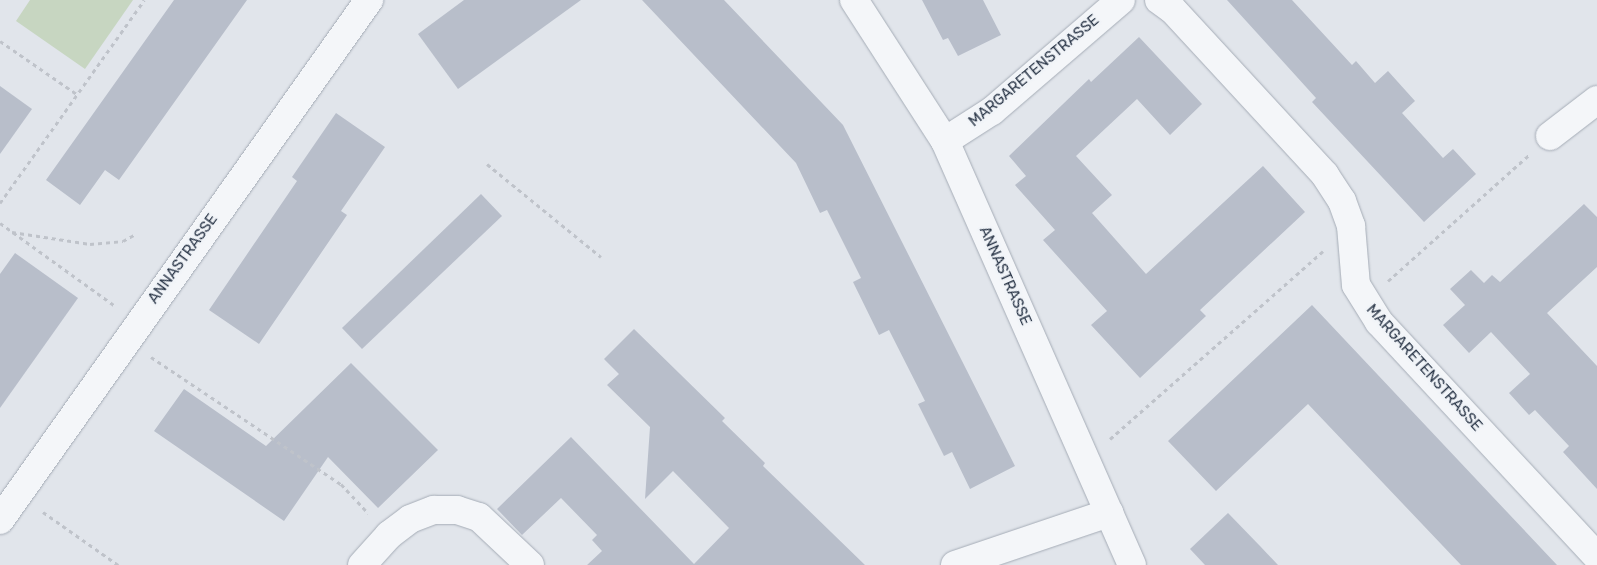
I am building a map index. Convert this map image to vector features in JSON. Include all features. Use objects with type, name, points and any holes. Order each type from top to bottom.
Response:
[{"type":"street","name":"ANNASTRASSE","points":[[0,520],[131,331],[369,0]]},
{"type":"street","name":"ANNASTRASSE","points":[[854,0],[945,141],[1087,459],[1132,565]]},
{"type":"street","name":"MARGARETENSTRASSE","points":[[945,141],[992,111],[1121,0]]},
{"type":"street","name":"MARGARETENSTRASSE","points":[[1159,0],[1173,10],[1326,175],[1342,201],[1351,226],[1356,285],[1365,303],[1597,558]]},
{"type":"street","points":[[1550,136],[1597,100]]},
{"type":"street","points":[[362,565],[389,535],[410,519],[426,513],[457,510],[479,517],[530,565]]},
{"type":"street","points":[[955,565],[1109,513]]},
{"type":"path","points":[[0,203],[144,0]]},
{"type":"path","points":[[0,41],[78,94]]},
{"type":"path","points":[[1365,303],[1550,136]]},
{"type":"path","points":[[487,164],[601,257]]},
{"type":"path","points":[[0,223],[131,331],[341,484],[389,535]]},
{"type":"path","points":[[1087,459],[1351,226]]},
{"type":"path","points":[[12,231],[90,244],[123,241],[134,235]]},
{"type":"path","points":[[18,494],[118,565]]},
{"type":"green space","points":[[30,0],[133,0],[85,69],[16,21]]},
{"type":"building","points":[[174,0],[247,0],[119,180],[105,170],[80,205],[46,180]]},
{"type":"building","points":[[464,0],[581,0],[458,89],[418,34]]},
{"type":"building","points":[[642,0],[724,0],[843,125],[1015,466],[970,489],[952,452],[944,456],[918,404],[925,401],[889,330],[879,335],[853,282],[861,278],[827,210],[820,213],[796,163]]},
{"type":"building","points":[[922,0],[983,0],[1001,35],[958,56],[948,38],[943,40]]},
{"type":"building","points":[[1227,0],[1292,0],[1352,65],[1356,61],[1375,83],[1388,71],[1415,101],[1402,113],[1443,158],[1453,149],[1476,174],[1424,222],[1312,102],[1316,98]]},
{"type":"building","points":[[1139,37],[1202,104],[1170,135],[1137,99],[1076,156],[1112,195],[1092,213],[1146,274],[1263,166],[1305,212],[1200,310],[1206,316],[1140,378],[1091,325],[1107,311],[1043,240],[1055,230],[1015,185],[1026,176],[1009,156],[1089,79],[1091,82]]},
{"type":"building","points":[[0,86],[32,109],[0,154]]},
{"type":"building","points":[[336,113],[385,147],[341,211],[347,215],[259,344],[209,310],[297,181],[292,177]]},
{"type":"building","points":[[481,194],[502,216],[362,349],[342,328]]},
{"type":"building","points":[[1584,204],[1597,217],[1597,267],[1547,313],[1597,366],[1597,489],[1563,452],[1569,446],[1535,410],[1529,415],[1509,393],[1530,374],[1491,332],[1469,353],[1443,325],[1465,305],[1450,289],[1471,270],[1484,283],[1492,275],[1500,282]]},
{"type":"building","points":[[15,253],[78,298],[0,408],[0,274]]},
{"type":"building","points":[[1312,305],[1557,565],[1461,565],[1308,404],[1216,491],[1168,441]]},
{"type":"building","points":[[634,329],[725,418],[722,421],[765,463],[763,466],[865,565],[587,565],[602,551],[592,540],[597,535],[561,498],[522,535],[497,509],[571,437],[694,564],[729,528],[673,471],[645,499],[650,427],[607,385],[619,374],[604,359]]},
{"type":"building","points":[[351,363],[438,450],[378,508],[328,457],[284,521],[154,431],[184,389],[266,446]]},
{"type":"building","points":[[1228,513],[1278,565],[1205,565],[1190,549]]}]
